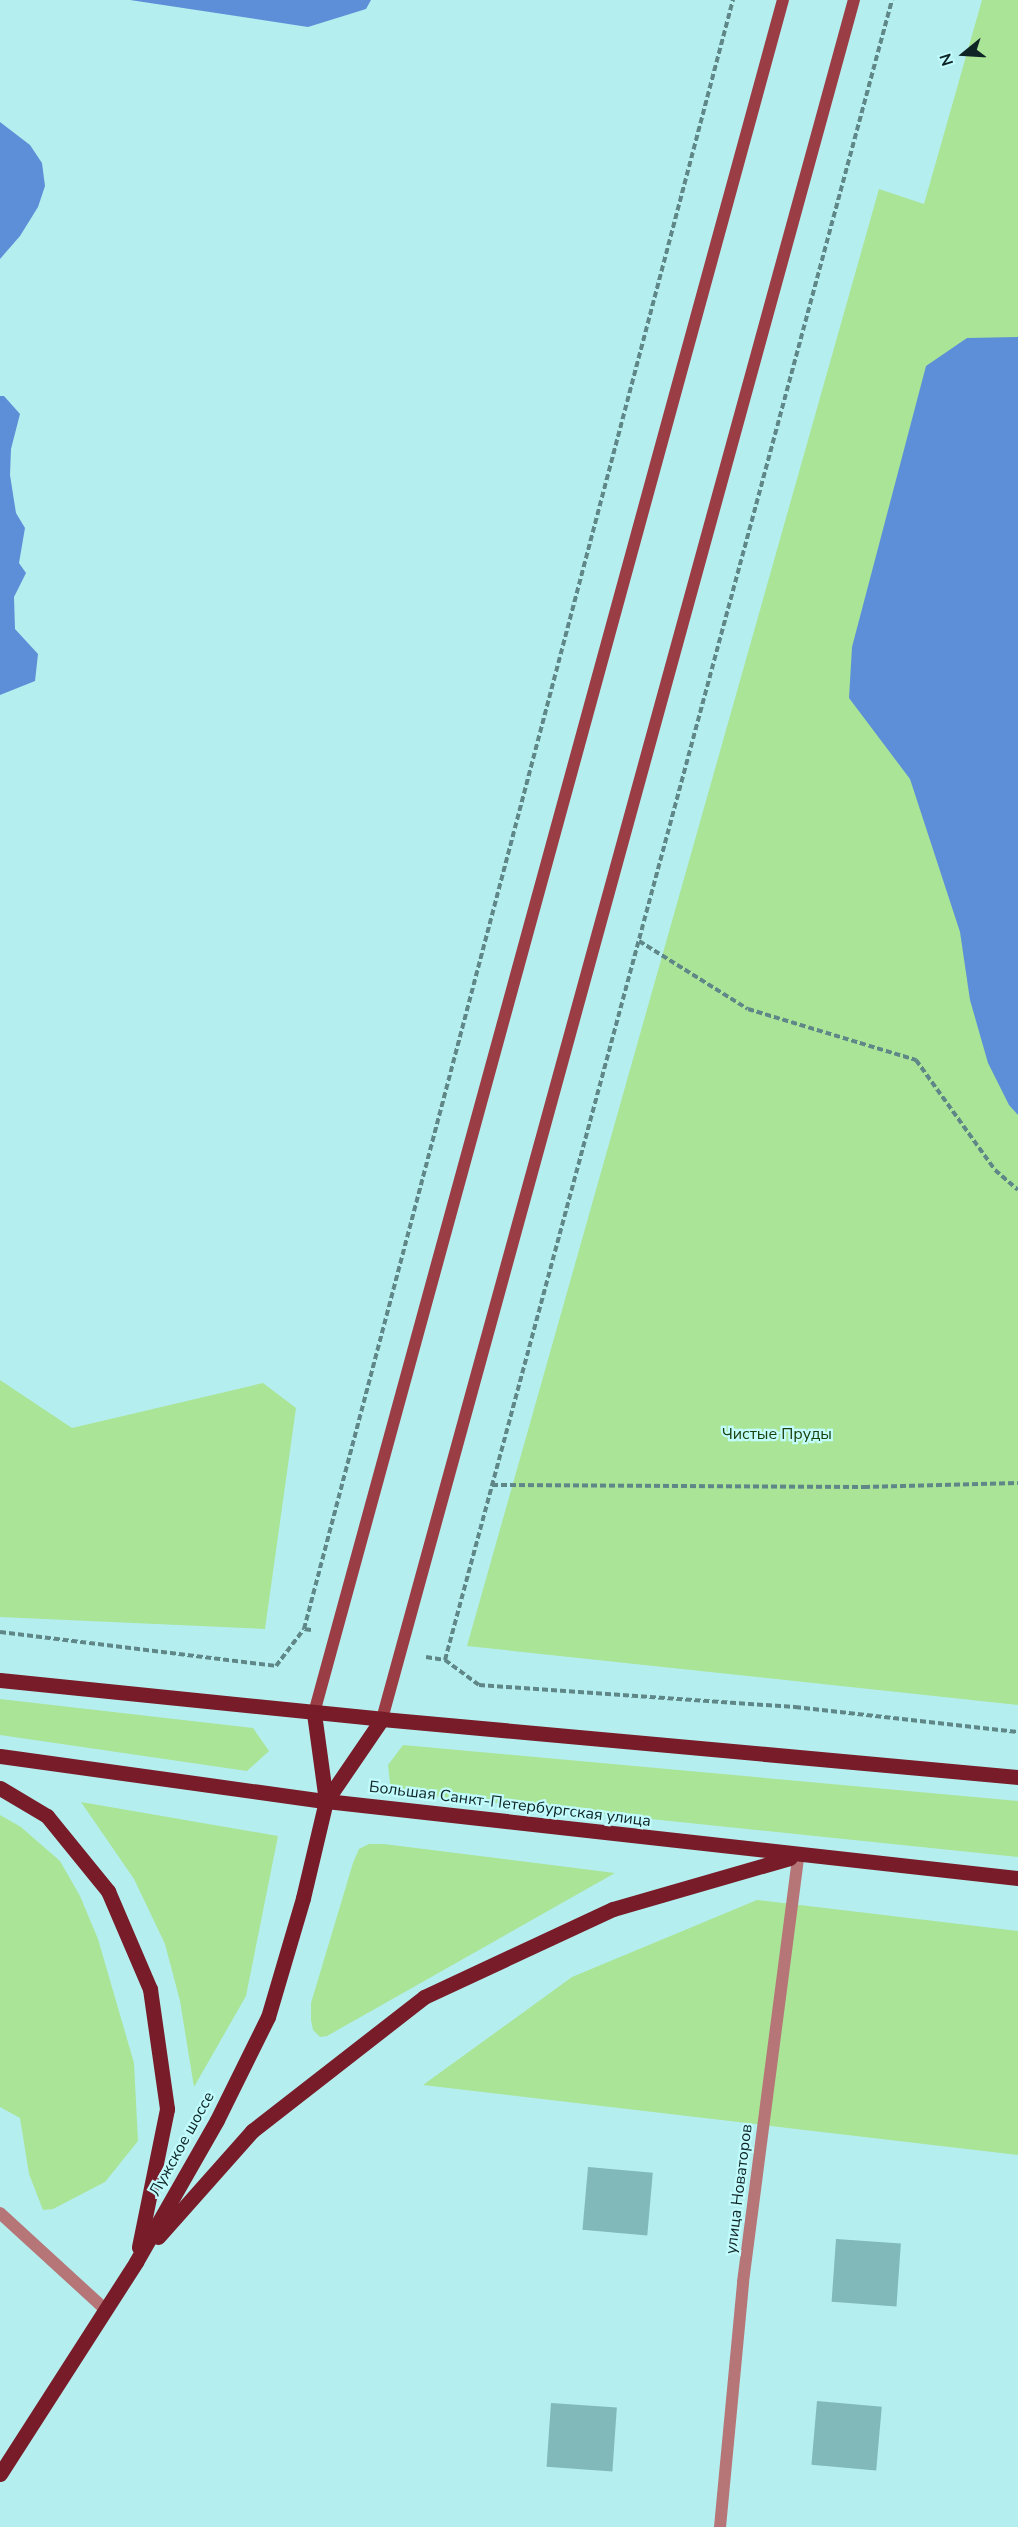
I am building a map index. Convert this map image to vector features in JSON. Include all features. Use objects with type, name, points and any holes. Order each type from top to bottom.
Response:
[{"type":"main road","points":[[314,1713],[783,0]]},
{"type":"main road","points":[[382,1719],[854,0]]},
{"type":"main road","points":[[0,1680],[314,1713],[1018,1777]]},
{"type":"main road","name":"Лужское шоссе","points":[[314,1713],[326,1801]]},
{"type":"main road","name":"Лужское шоссе","points":[[1,2470],[136,2262],[217,2121],[268,2017],[303,1898],[326,1801],[382,1719]]},
{"type":"main road","name":"Большая Санкт-Петербургская улица","points":[[0,1756],[326,1801],[798,1856],[1018,1878]]},
{"type":"main road","points":[[0,1788],[46,1816],[108,1891],[150,1989],[167,2109],[136,2262]]},
{"type":"main road","points":[[136,2262],[252,2131],[424,1997],[613,1909],[798,1856]]},
{"type":"street","name":"улица Новаторов","points":[[720,2527],[743,2282],[798,1856]]},
{"type":"street","points":[[0,2213],[106,2310]]},
{"type":"path","points":[[0,1632],[276,1666],[304,1629],[733,0]]},
{"type":"path","points":[[445,1660],[892,0]]},
{"type":"path","points":[[638,941],[748,1009],[916,1060],[995,1170],[1018,1190]]},
{"type":"path","points":[[492,1485],[864,1487],[1018,1483]]},
{"type":"path","points":[[304,1629],[335,1635]]},
{"type":"path","points":[[401,1652],[445,1660],[479,1685],[795,1707],[1018,1731]]},
{"type":"green space","name":"Чистые Пруды","points":[[982,0],[1018,0],[1018,1705],[467,1646],[879,189],[924,204]]},
{"type":"green space","points":[[0,1380],[72,1428],[263,1383],[296,1408],[265,1629],[0,1617]]},
{"type":"green space","points":[[0,1699],[253,1728],[269,1751],[247,1771],[0,1735]]},
{"type":"green space","points":[[403,1745],[1018,1801],[1018,1857],[391,1792],[388,1765]]},
{"type":"green space","points":[[81,1802],[278,1836],[246,1996],[194,2087],[180,2001],[165,1944],[134,1879]]},
{"type":"green space","points":[[0,1815],[21,1827],[60,1861],[80,1896],[98,1939],[134,2063],[138,2141],[105,2182],[53,2209],[43,2210],[29,2174],[20,2118],[0,2107]]},
{"type":"green space","points":[[369,1844],[615,1873],[327,2036],[320,2037],[313,2030],[311,2003],[353,1863],[359,1849]]},
{"type":"green space","points":[[757,1900],[1018,1931],[1018,2155],[423,2085],[572,1977]]},
{"type":"water","points":[[130,0],[371,0],[366,9],[308,27]]},
{"type":"water","points":[[0,122],[30,145],[42,163],[45,186],[38,207],[20,236],[0,259]]},
{"type":"water","points":[[1018,337],[1018,1115],[1009,1105],[988,1063],[970,1000],[960,932],[910,779],[849,698],[852,647],[926,366],[967,338]]},
{"type":"water","points":[[0,396],[4,396],[20,414],[11,449],[10,475],[16,513],[25,528],[19,563],[26,573],[14,597],[15,629],[38,654],[35,681],[0,695]]},
{"type":"building","points":[[588,2167],[653,2173],[647,2235],[583,2230]]},
{"type":"building","points":[[836,2239],[901,2244],[896,2306],[832,2302]]},
{"type":"building","points":[[817,2401],[882,2407],[876,2470],[811,2465]]},
{"type":"building","points":[[551,2403],[617,2408],[612,2471],[547,2467]]}]
